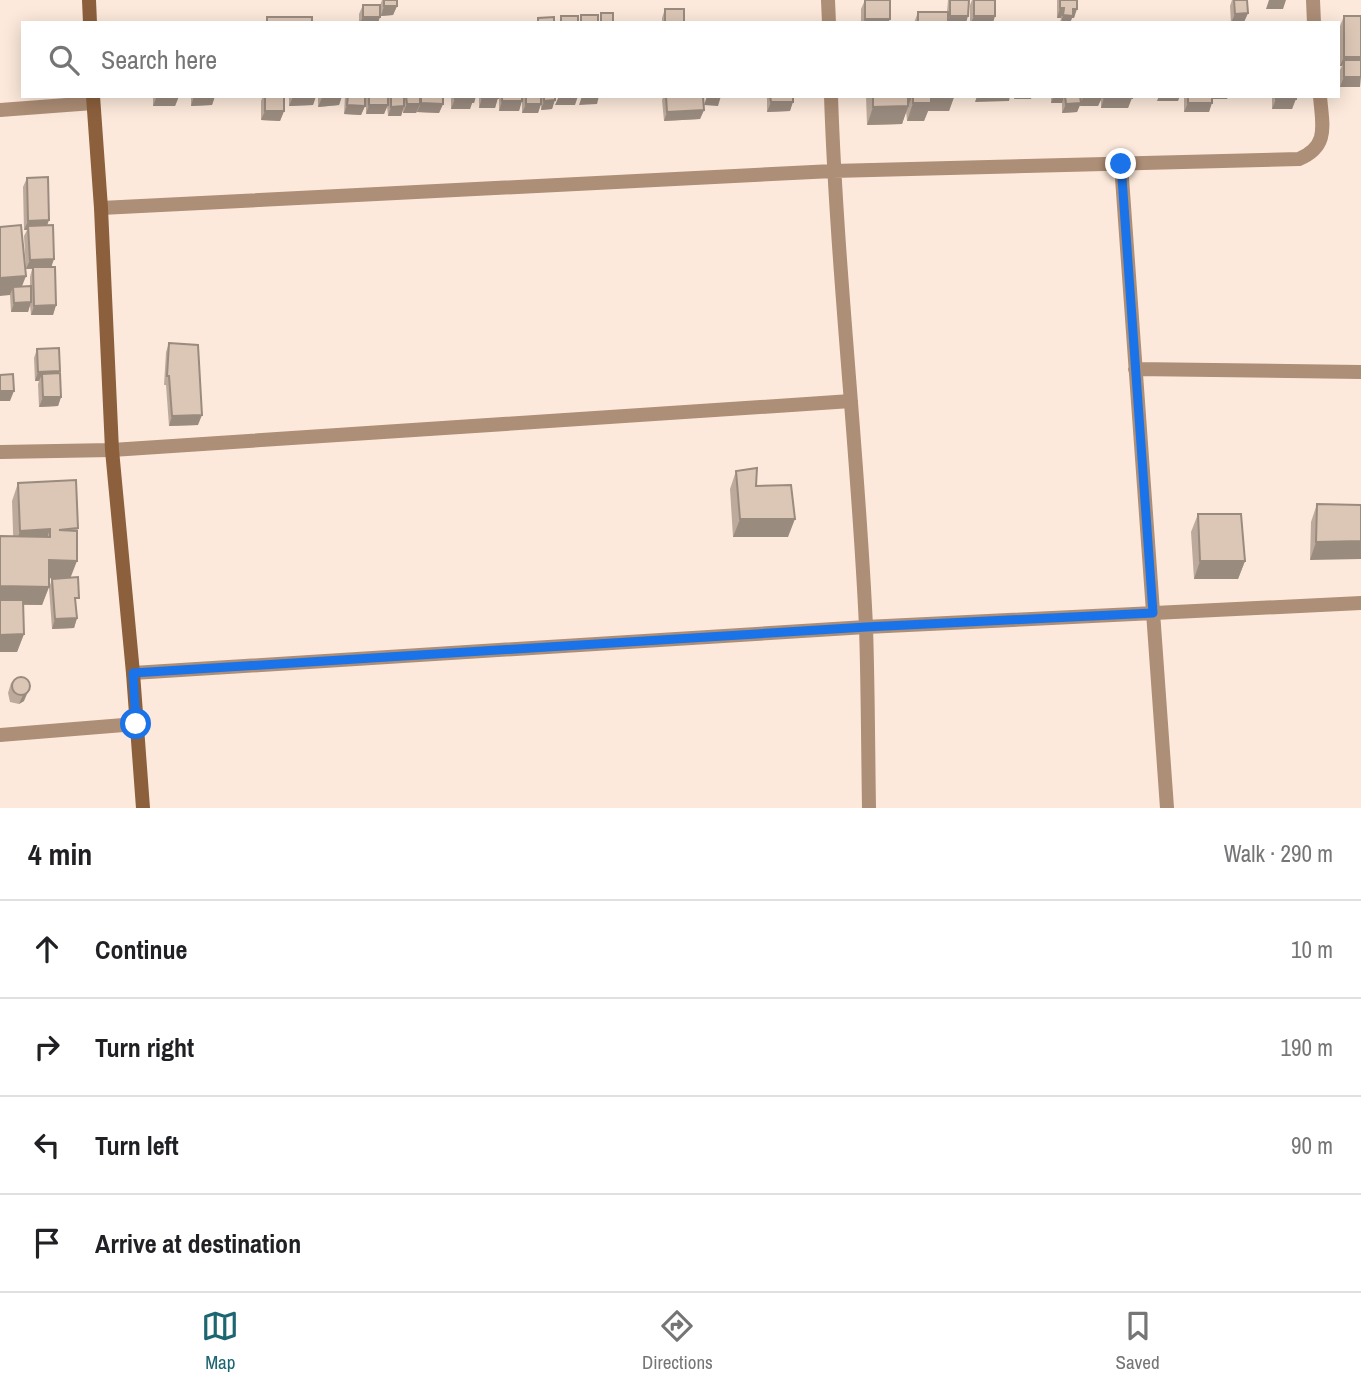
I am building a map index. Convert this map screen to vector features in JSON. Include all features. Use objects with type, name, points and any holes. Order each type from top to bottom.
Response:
[{"type":"street","points":[[89,0],[90,21]]},
{"type":"street","points":[[828,0],[829,21]]},
{"type":"street","points":[[1312,0],[1314,21]]},
{"type":"street","points":[[831,98],[866,627],[869,808]]},
{"type":"street","points":[[100,208],[834,171],[1299,159],[1311,154],[1323,135],[1320,98]]},
{"type":"street","points":[[0,110],[93,100],[112,450],[143,808]]},
{"type":"street","points":[[1121,164],[1167,808]]},
{"type":"street","points":[[1135,369],[1361,372]]},
{"type":"street","points":[[0,452],[112,450],[851,401]]},
{"type":"street","points":[[133,673],[866,627],[1361,603]]},
{"type":"street","points":[[0,736],[136,724]]},
{"type":"building","points":[[384,0],[397,0],[397,6],[384,6]]},
{"type":"building","points":[[865,0],[890,0],[890,19],[865,19]]},
{"type":"building","points":[[950,0],[969,0],[968,16],[950,16]]},
{"type":"building","points":[[974,0],[995,0],[995,16],[974,16]]},
{"type":"building","points":[[1060,0],[1077,0],[1077,9],[1073,9],[1073,16],[1063,15],[1064,8],[1060,8]]},
{"type":"building","points":[[1234,0],[1247,0],[1248,13],[1235,14]]},
{"type":"building","points":[[363,5],[380,5],[380,17],[363,17]]},
{"type":"building","points":[[665,9],[684,9],[684,21],[665,21]]},
{"type":"building","points":[[918,12],[948,12],[948,21],[918,21]]},
{"type":"building","points":[[601,13],[613,13],[613,21],[601,21]]},
{"type":"building","points":[[581,15],[598,15],[598,21],[581,21]]},
{"type":"building","points":[[561,16],[578,16],[578,21],[561,21]]},
{"type":"building","points":[[1344,16],[1361,16],[1361,57],[1344,57]]},
{"type":"building","points":[[267,17],[312,17],[312,21],[267,21]]},
{"type":"building","points":[[554,17],[554,21],[538,21],[538,18]]},
{"type":"building","points":[[1344,60],[1361,60],[1361,77],[1344,77]]},
{"type":"building","points":[[265,98],[284,98],[284,111],[265,111]]},
{"type":"building","points":[[348,98],[365,98],[365,106],[347,105]]},
{"type":"building","points":[[369,98],[388,98],[388,105],[369,105]]},
{"type":"building","points":[[391,98],[404,98],[404,106],[391,107]]},
{"type":"building","points":[[406,98],[420,98],[420,104],[407,104]]},
{"type":"building","points":[[421,98],[443,98],[443,104],[421,103]]},
{"type":"building","points":[[502,98],[522,98],[522,101],[502,101]]},
{"type":"building","points":[[526,98],[541,98],[541,104],[526,104]]},
{"type":"building","points":[[666,98],[703,98],[704,110],[667,112]]},
{"type":"building","points":[[770,98],[793,98],[793,102],[771,102]]},
{"type":"building","points":[[873,98],[908,98],[908,106],[873,107]]},
{"type":"building","points":[[913,98],[931,98],[931,103],[913,103]]},
{"type":"building","points":[[1065,98],[1080,98],[1081,103],[1066,104]]},
{"type":"building","points":[[1188,98],[1212,98],[1212,103],[1188,103]]},
{"type":"building","points":[[48,177],[49,220],[28,221],[27,178]]},
{"type":"building","points":[[21,225],[26,276],[0,278],[0,227]]},
{"type":"building","points":[[53,225],[54,259],[30,260],[28,226]]},
{"type":"building","points":[[33,267],[55,267],[56,305],[34,306]]},
{"type":"building","points":[[31,286],[31,302],[14,303],[13,287]]},
{"type":"building","points":[[169,343],[198,345],[202,415],[172,416],[167,376]]},
{"type":"building","points":[[59,348],[60,371],[38,372],[37,349]]},
{"type":"building","points":[[60,373],[61,397],[43,397],[42,374]]},
{"type":"building","points":[[13,374],[14,391],[0,391],[0,375]]},
{"type":"building","points":[[757,468],[756,486],[791,485],[795,519],[740,519],[736,471]]},
{"type":"building","points":[[76,480],[78,528],[59,530],[77,531],[77,561],[49,560],[49,587],[0,586],[0,536],[50,537],[50,529],[20,531],[18,483]]},
{"type":"building","points":[[1317,504],[1361,505],[1361,541],[1316,542]]},
{"type":"building","points":[[1198,514],[1241,514],[1245,561],[1200,561]]},
{"type":"building","points":[[78,577],[79,598],[75,598],[77,618],[55,619],[52,579]]},
{"type":"building","points":[[0,600],[23,600],[24,634],[0,635]]},
{"type":"building","points":[[21,677],[27,680],[30,686],[27,692],[21,695],[15,692],[12,686],[15,680]]},
{"type":"route","points":[[136,724],[133,673],[866,627],[1153,613],[1121,164]]}]
